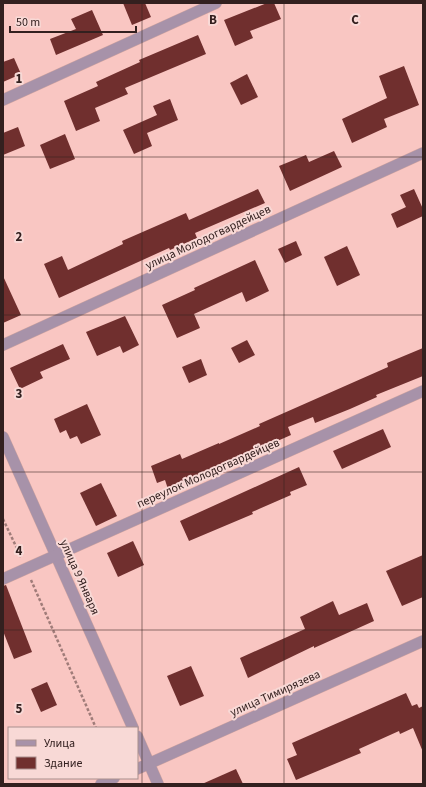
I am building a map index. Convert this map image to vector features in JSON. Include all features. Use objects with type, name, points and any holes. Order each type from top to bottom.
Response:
[{"type":"street","points":[[3,100],[216,3]]},
{"type":"street","name":"улица Молодогвардейцев","points":[[3,345],[423,153]]},
{"type":"street","name":"переулок Молодогвардейцев","points":[[3,579],[423,391]]},
{"type":"street","name":"улица 9 Января","points":[[3,437],[134,727]]},
{"type":"street","name":"улица Тимирязева","points":[[138,768],[423,641]]},
{"type":"street","points":[[138,738],[158,784]]},
{"type":"street","points":[[101,784],[112,779]]},
{"type":"path","points":[[3,519],[96,727]]},
{"type":"building","points":[[123,3],[145,3],[151,17],[132,25]]},
{"type":"building","points":[[267,3],[274,3],[281,19],[250,31],[253,38],[235,46],[224,20]]},
{"type":"building","points":[[92,10],[103,35],[56,55],[50,39],[76,29],[71,19]]},
{"type":"building","points":[[198,35],[206,54],[125,88],[128,94],[95,108],[100,121],[76,131],[64,101],[98,86],[96,82],[140,62],[139,60]]},
{"type":"building","points":[[14,58],[21,74],[3,82],[3,62]]},
{"type":"building","points":[[404,66],[419,105],[384,119],[387,127],[352,143],[342,119],[387,98],[379,76]]},
{"type":"building","points":[[247,74],[258,97],[241,105],[230,83]]},
{"type":"building","points":[[170,99],[178,120],[147,133],[152,146],[134,154],[123,130],[157,115],[153,106]]},
{"type":"building","points":[[18,127],[25,146],[3,155],[3,133]]},
{"type":"building","points":[[65,134],[75,159],[50,169],[40,145]]},
{"type":"building","points":[[334,151],[342,167],[290,191],[279,166],[306,155],[309,162]]},
{"type":"building","points":[[258,189],[265,203],[195,233],[197,238],[170,250],[169,248],[59,298],[44,264],[62,256],[68,270],[123,244],[122,241],[186,213],[189,220]]},
{"type":"building","points":[[414,189],[423,209],[423,216],[397,228],[391,214],[406,207],[400,195]]},
{"type":"building","points":[[296,241],[302,255],[285,263],[278,249]]},
{"type":"building","points":[[347,246],[360,275],[337,286],[324,257]]},
{"type":"building","points":[[255,260],[269,291],[246,302],[242,292],[194,314],[200,328],[177,338],[162,305],[195,290],[194,288]]},
{"type":"building","points":[[3,276],[21,315],[3,323]]},
{"type":"building","points":[[125,316],[139,345],[123,353],[120,346],[97,356],[86,332]]},
{"type":"building","points":[[247,340],[255,355],[239,363],[231,348]]},
{"type":"building","points":[[63,344],[70,359],[40,372],[43,378],[20,389],[10,368]]},
{"type":"building","points":[[423,348],[423,376],[376,395],[377,397],[315,423],[313,417],[288,427],[291,435],[168,489],[165,480],[157,483],[151,466],[180,454],[182,459],[219,444],[260,426],[259,424],[388,367],[387,363]]},
{"type":"building","points":[[201,359],[207,375],[189,383],[182,367]]},
{"type":"building","points":[[87,404],[101,435],[81,444],[77,436],[70,439],[66,430],[60,433],[54,419]]},
{"type":"building","points":[[383,429],[391,447],[342,469],[333,451]]},
{"type":"building","points":[[299,467],[307,485],[290,492],[291,495],[252,512],[253,514],[189,541],[180,521]]},
{"type":"building","points":[[101,483],[117,516],[96,526],[80,493]]},
{"type":"building","points":[[133,541],[144,565],[118,577],[107,553]]},
{"type":"building","points":[[423,555],[423,597],[402,606],[386,571]]},
{"type":"building","points":[[6,585],[32,652],[14,659],[3,631],[3,586]]},
{"type":"building","points":[[333,601],[339,615],[367,603],[374,621],[314,648],[314,646],[248,678],[240,658],[305,629],[300,617]]},
{"type":"building","points":[[191,666],[204,696],[180,706],[167,676]]},
{"type":"building","points":[[47,682],[57,705],[41,712],[31,689]]},
{"type":"building","points":[[406,693],[412,706],[417,704],[419,708],[423,706],[423,752],[413,728],[400,734],[399,731],[359,749],[361,753],[296,780],[287,759],[297,755],[292,743]]},
{"type":"building","points":[[236,769],[243,784],[202,784]]}]
